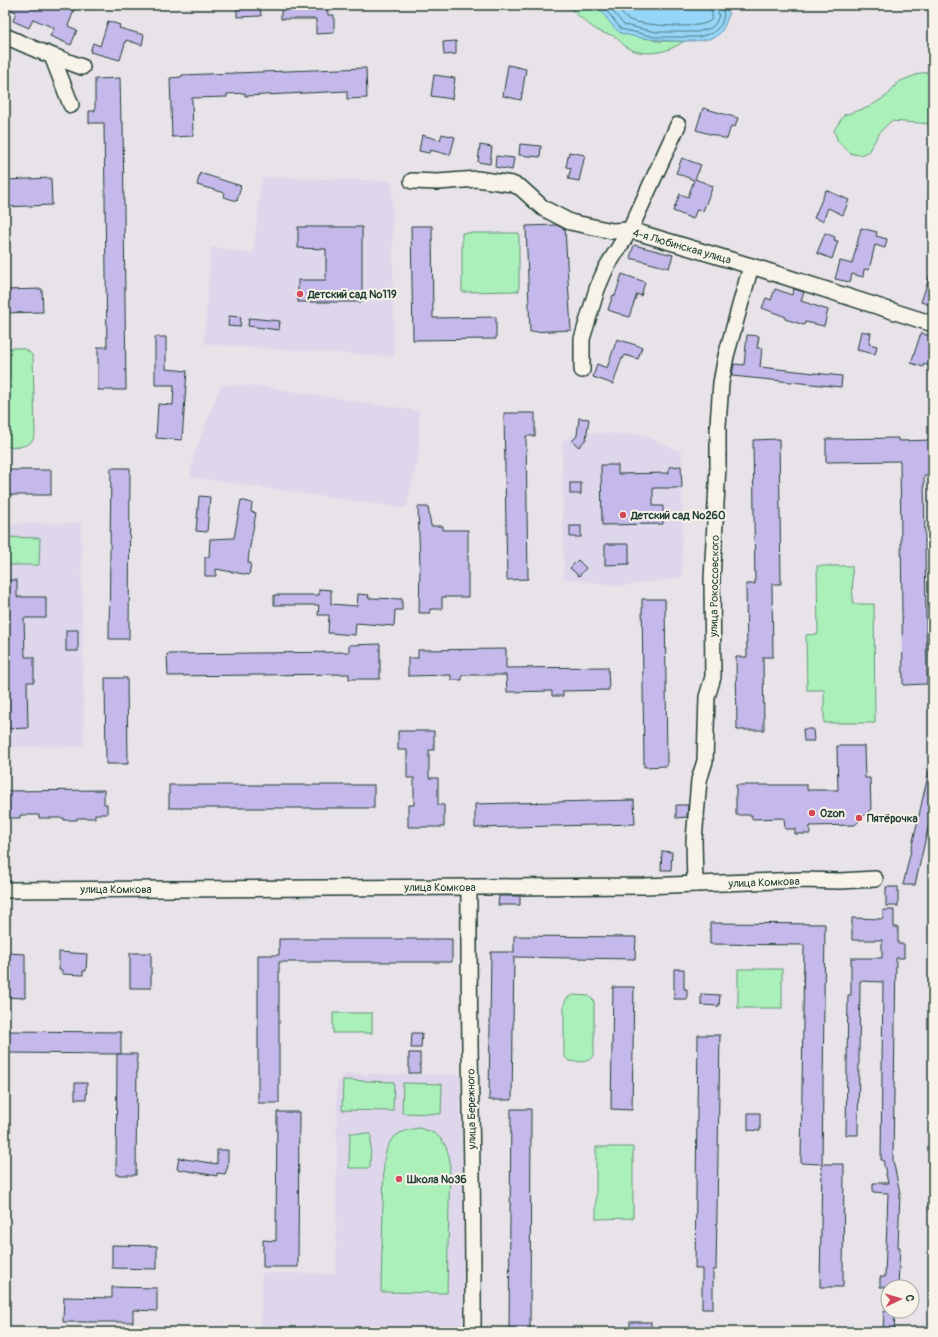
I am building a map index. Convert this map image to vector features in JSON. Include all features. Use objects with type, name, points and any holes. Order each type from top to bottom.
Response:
[{"type":"street","points":[[5,36],[82,67]]},
{"type":"street","points":[[52,56],[71,105]]},
{"type":"street","points":[[582,370],[582,339],[597,289],[606,268],[630,230],[678,125]]},
{"type":"street","name":"4-я Любинская улица","points":[[412,182],[477,179],[512,184],[521,188],[543,208],[570,222],[612,231],[630,230],[751,266],[933,324]]},
{"type":"street","name":"улица Рокоссовского","points":[[695,884],[694,840],[699,780],[705,761],[707,697],[713,677],[712,580],[721,382],[726,356],[751,266]]},
{"type":"street","name":"улица Комкова","points":[[5,890],[636,886],[875,879]]},
{"type":"street","name":"улица Бережного","points":[[469,887],[468,972],[474,1234],[473,1332]]},
{"type":"shaded area","name":"Детский сад №119","points":[[262,177],[392,181],[394,357],[204,344],[211,247],[253,254]]},
{"type":"shaded area","points":[[221,385],[257,386],[419,411],[419,455],[406,508],[190,477],[194,455]]},
{"type":"shaded area","name":"Детский сад №260","points":[[577,432],[643,435],[682,452],[682,577],[621,586],[564,578],[562,442]]},
{"type":"shaded area","points":[[81,523],[84,746],[5,747],[5,524]]},
{"type":"shaded area","name":"Школа №36","points":[[345,1074],[461,1075],[464,1332],[261,1332],[262,1273],[336,1274],[337,1084]]},
{"type":"green space","points":[[567,5],[597,5],[603,13],[655,41],[684,41],[671,49],[663,51],[647,53],[632,50],[614,36],[597,30]]},
{"type":"green space","points":[[933,72],[933,124],[891,121],[880,132],[868,152],[860,155],[852,154],[838,142],[834,130],[844,115],[869,107],[888,95],[898,82],[921,73]]},
{"type":"green space","points":[[462,233],[519,233],[519,291],[462,292]]},
{"type":"green space","points":[[5,348],[25,349],[31,353],[33,357],[35,434],[31,442],[23,446],[5,447]]},
{"type":"green space","points":[[5,537],[40,538],[39,565],[5,565]]},
{"type":"green space","points":[[817,566],[852,566],[853,604],[874,604],[875,723],[824,723],[824,690],[807,690],[806,635],[818,634]]},
{"type":"green space","points":[[738,969],[782,969],[782,1008],[738,1008]]},
{"type":"green space","points":[[573,995],[589,996],[594,1001],[594,1053],[590,1059],[584,1062],[569,1061],[564,1056],[564,1004],[567,998]]},
{"type":"green space","points":[[333,1013],[372,1013],[372,1033],[333,1033]]},
{"type":"green space","points":[[343,1080],[394,1082],[393,1111],[342,1110]]},
{"type":"green space","points":[[403,1083],[442,1084],[441,1114],[402,1113]]},
{"type":"green space","points":[[418,1128],[432,1132],[441,1139],[446,1148],[450,1162],[447,1293],[381,1292],[384,1161],[390,1142],[394,1137],[398,1134]]},
{"type":"green space","points":[[350,1133],[371,1134],[370,1168],[349,1168]]},
{"type":"green space","points":[[596,1147],[633,1147],[633,1218],[596,1219]]},
{"type":"water","points":[[597,5],[724,5],[729,14],[723,30],[715,37],[695,41],[668,41],[629,36],[621,33],[612,25]]},
{"type":"building","points":[[5,5],[43,5],[52,9],[54,5],[76,5],[68,26],[77,30],[71,45],[50,36],[54,28],[33,19],[29,28],[13,21],[16,12],[5,7]]},
{"type":"building","points":[[237,5],[260,5],[261,16],[237,17]]},
{"type":"building","points":[[281,5],[327,5],[328,15],[334,15],[334,33],[316,34],[316,19],[281,19]]},
{"type":"building","points":[[108,21],[120,25],[119,28],[144,35],[142,45],[126,40],[120,60],[90,52],[93,43],[100,46]]},
{"type":"building","points":[[456,41],[456,54],[444,55],[443,42]]},
{"type":"building","points":[[508,65],[526,69],[521,100],[503,96]]},
{"type":"building","points":[[366,68],[367,98],[347,99],[347,91],[245,96],[245,93],[227,94],[227,97],[192,98],[193,136],[172,137],[170,78],[181,77],[182,75]]},
{"type":"building","points":[[434,75],[455,78],[452,99],[431,96]]},
{"type":"building","points":[[120,78],[121,122],[123,122],[126,390],[98,390],[98,347],[107,347],[104,123],[89,123],[89,111],[95,111],[95,79]]},
{"type":"building","points":[[703,108],[738,118],[735,127],[731,126],[727,139],[696,130]]},
{"type":"building","points":[[442,134],[455,137],[450,155],[430,150],[429,153],[419,151],[422,135],[440,140]]},
{"type":"building","points":[[520,144],[541,146],[540,157],[519,155]]},
{"type":"building","points":[[480,145],[492,147],[490,164],[478,162]]},
{"type":"building","points":[[569,152],[585,155],[579,181],[568,179],[571,168],[566,167]]},
{"type":"building","points":[[496,156],[514,158],[512,170],[495,167]]},
{"type":"building","points":[[682,158],[701,165],[695,179],[713,186],[703,211],[697,209],[693,219],[673,211],[680,194],[688,197],[694,180],[676,173]]},
{"type":"building","points":[[200,173],[241,186],[237,201],[224,197],[225,193],[197,185]]},
{"type":"building","points":[[51,178],[52,205],[5,207],[5,180]]},
{"type":"building","points":[[826,190],[849,200],[843,215],[828,208],[823,221],[814,218]]},
{"type":"building","points":[[556,225],[565,229],[571,330],[530,332],[526,226]]},
{"type":"building","points":[[411,226],[432,226],[433,318],[496,317],[496,339],[413,340]]},
{"type":"building","points":[[298,227],[362,227],[362,302],[298,302],[298,280],[326,280],[326,249],[298,248]]},
{"type":"building","points":[[861,228],[877,232],[876,236],[887,239],[885,248],[875,245],[869,270],[864,269],[863,277],[852,274],[850,282],[835,279],[840,261],[852,264]]},
{"type":"building","points":[[825,233],[835,237],[834,240],[838,241],[832,259],[817,253]]},
{"type":"building","points":[[634,245],[673,255],[669,268],[630,258]]},
{"type":"building","points":[[931,272],[933,272],[933,306],[921,302]]},
{"type":"building","points":[[622,274],[645,282],[641,296],[637,294],[629,317],[608,310],[613,295],[615,296]]},
{"type":"building","points":[[42,289],[43,312],[5,313],[5,290]]},
{"type":"building","points":[[775,289],[792,295],[794,289],[804,292],[801,301],[828,310],[824,326],[805,322],[804,325],[785,319],[786,317],[762,308],[766,298],[771,300]]},
{"type":"building","points":[[229,316],[241,317],[240,327],[228,326]]},
{"type":"building","points":[[249,318],[280,321],[279,330],[248,326]]},
{"type":"building","points":[[861,331],[871,333],[869,344],[877,346],[875,354],[857,350]]},
{"type":"building","points":[[921,333],[933,337],[933,367],[924,364],[923,367],[911,363]]},
{"type":"building","points":[[747,335],[759,336],[757,348],[762,348],[760,367],[842,376],[841,387],[732,376],[734,364],[744,365]]},
{"type":"building","points":[[155,337],[166,337],[166,369],[187,371],[182,440],[156,438],[158,404],[173,405],[174,385],[155,385]]},
{"type":"building","points":[[617,339],[642,347],[638,359],[625,355],[623,359],[622,358],[613,384],[593,377],[597,364],[607,368]]},
{"type":"building","points":[[504,413],[535,413],[535,436],[526,436],[528,579],[507,580]]},
{"type":"building","points":[[579,418],[589,419],[586,439],[579,447],[572,441],[577,436]]},
{"type":"building","points":[[898,438],[898,441],[933,440],[933,476],[924,476],[927,684],[903,685],[900,461],[826,462],[826,439]]},
{"type":"building","points":[[779,439],[781,584],[772,584],[773,657],[763,657],[764,730],[737,730],[736,657],[747,657],[746,584],[755,584],[753,440]]},
{"type":"building","points":[[601,465],[618,465],[618,474],[669,473],[669,467],[681,466],[682,488],[653,488],[653,506],[663,506],[663,524],[602,525]]},
{"type":"building","points":[[111,468],[130,468],[129,639],[109,639]]},
{"type":"building","points":[[5,470],[51,470],[51,495],[5,495]]},
{"type":"building","points":[[570,483],[581,483],[581,494],[570,494]]},
{"type":"building","points":[[199,496],[210,497],[207,532],[196,531]]},
{"type":"building","points":[[241,500],[252,503],[251,512],[256,513],[249,552],[248,563],[251,563],[249,575],[216,569],[216,576],[205,576],[205,557],[209,557],[210,539],[234,538]]},
{"type":"building","points":[[418,507],[428,507],[431,526],[443,526],[443,530],[468,530],[468,597],[442,597],[442,609],[430,609],[430,613],[419,613],[420,566]]},
{"type":"building","points":[[570,526],[581,526],[581,537],[570,537]]},
{"type":"building","points":[[605,544],[629,544],[629,564],[605,565]]},
{"type":"building","points":[[578,560],[586,568],[579,576],[570,568]]},
{"type":"building","points":[[5,580],[17,580],[17,597],[46,597],[46,618],[24,618],[25,657],[34,657],[34,682],[27,682],[28,728],[6,729]]},
{"type":"building","points":[[319,589],[331,590],[331,604],[357,606],[358,594],[369,595],[368,598],[402,599],[402,610],[395,610],[394,626],[356,623],[355,635],[328,633],[329,615],[318,615],[319,605],[274,605],[274,595],[319,595]]},
{"type":"building","points":[[642,599],[665,599],[667,766],[644,767]]},
{"type":"building","points":[[66,630],[78,630],[78,651],[66,651]]},
{"type":"building","points":[[380,644],[380,679],[349,679],[349,674],[168,676],[167,654],[349,652],[349,645]]},
{"type":"building","points":[[506,649],[506,668],[608,667],[609,690],[563,691],[563,696],[552,696],[552,691],[507,692],[506,675],[462,675],[462,680],[451,680],[451,675],[408,676],[408,658],[418,658],[418,650]]},
{"type":"building","points":[[105,678],[127,678],[128,764],[106,764]]},
{"type":"building","points":[[803,729],[813,729],[814,741],[804,741]]},
{"type":"building","points":[[398,731],[434,731],[434,750],[429,750],[429,778],[438,778],[438,805],[444,805],[444,827],[408,827],[408,805],[414,805],[414,778],[407,778],[407,750],[398,750]]},
{"type":"building","points":[[837,746],[864,746],[865,778],[870,778],[871,809],[855,825],[810,826],[810,834],[795,834],[795,829],[785,829],[784,818],[752,819],[752,815],[736,815],[736,785],[807,785],[807,790],[838,790]]},
{"type":"building","points":[[929,771],[933,771],[933,806],[915,885],[903,885]]},
{"type":"building","points":[[169,785],[374,785],[374,808],[169,808]]},
{"type":"building","points":[[104,790],[104,804],[107,804],[107,814],[95,814],[95,818],[64,820],[64,818],[39,818],[39,815],[20,815],[20,818],[5,818],[5,791]]},
{"type":"building","points":[[634,800],[635,824],[475,828],[475,804]]},
{"type":"building","points":[[676,805],[688,805],[687,817],[676,818]]},
{"type":"building","points":[[662,851],[672,852],[671,870],[661,870]]},
{"type":"building","points":[[886,887],[898,887],[898,906],[886,906]]},
{"type":"building","points":[[499,896],[520,896],[520,905],[498,905]]},
{"type":"building","points":[[883,910],[894,910],[894,927],[898,927],[898,944],[904,944],[904,958],[896,958],[893,1160],[900,1193],[898,1279],[880,1279],[880,1277],[885,1277],[888,1193],[873,1192],[873,1183],[888,1183],[883,1160],[881,1160],[883,982],[860,981],[858,1135],[846,1135],[848,995],[851,995],[851,958],[882,958],[882,940],[852,940],[852,918],[883,919]]},
{"type":"building","points":[[710,923],[825,924],[822,1164],[801,1163],[804,945],[710,944]]},
{"type":"building","points":[[514,936],[636,937],[635,959],[514,957],[512,1100],[489,1100],[491,952],[514,952]]},
{"type":"building","points":[[279,939],[452,939],[452,962],[279,962],[279,1103],[258,1103],[258,955],[279,955]]},
{"type":"building","points":[[59,952],[87,954],[86,971],[83,971],[83,975],[62,974],[62,970],[59,970]]},
{"type":"building","points":[[5,953],[25,954],[25,998],[5,997]]},
{"type":"building","points":[[130,953],[151,953],[151,988],[130,988]]},
{"type":"building","points":[[674,969],[684,969],[684,989],[687,989],[687,999],[674,999]]},
{"type":"building","points":[[613,987],[634,987],[632,1110],[611,1109]]},
{"type":"building","points":[[701,994],[720,995],[719,1006],[701,1005]]},
{"type":"building","points":[[5,1031],[121,1032],[121,1054],[5,1053]]},
{"type":"building","points":[[412,1033],[422,1033],[421,1048],[411,1048]]},
{"type":"building","points":[[698,1035],[720,1035],[716,1270],[713,1270],[713,1309],[702,1309],[702,1269],[695,1269]]},
{"type":"building","points":[[409,1053],[420,1053],[420,1073],[409,1073]]},
{"type":"building","points":[[117,1054],[137,1054],[136,1175],[116,1175]]},
{"type":"building","points":[[75,1083],[87,1083],[86,1099],[75,1099]]},
{"type":"building","points":[[511,1109],[531,1109],[530,1332],[509,1332]]},
{"type":"building","points":[[277,1112],[299,1112],[298,1267],[263,1267],[263,1240],[276,1241]]},
{"type":"building","points":[[748,1113],[760,1113],[760,1131],[748,1130]]},
{"type":"building","points":[[217,1150],[228,1150],[228,1166],[225,1174],[217,1173],[217,1176],[177,1169],[179,1158],[217,1164]]},
{"type":"building","points":[[822,1164],[844,1164],[843,1287],[820,1287]]},
{"type":"building","points":[[112,1245],[157,1246],[157,1269],[112,1268]]},
{"type":"building","points":[[112,1287],[157,1288],[157,1311],[133,1310],[133,1322],[63,1322],[64,1297],[112,1298]]},
{"type":"building","points":[[884,1319],[895,1319],[894,1332],[883,1332]]},
{"type":"building","points":[[630,1322],[651,1322],[651,1332],[630,1332]]},
{"type":"place","name":"Детский сад №119","points":[[300,294]]},
{"type":"place","name":"Детский сад №260","points":[[623,515]]},
{"type":"place","name":"Ozon","points":[[812,813]]},
{"type":"place","name":"Пятёрочка","points":[[859,818]]},
{"type":"place","name":"Школа №36","points":[[399,1179]]}]
